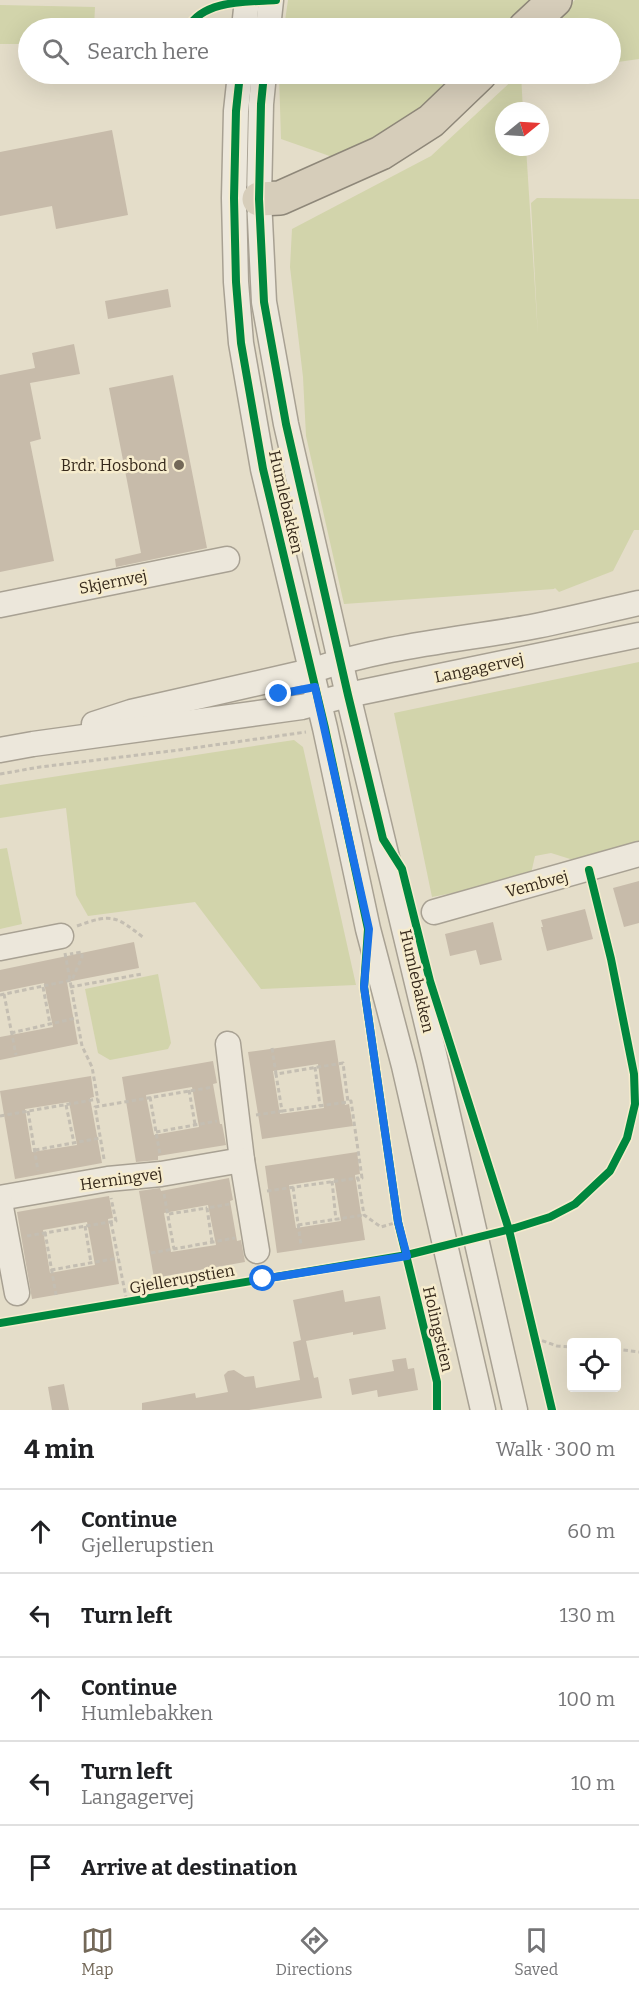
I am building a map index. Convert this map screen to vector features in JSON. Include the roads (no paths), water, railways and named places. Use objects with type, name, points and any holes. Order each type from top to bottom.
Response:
[{"type":"highway","points":[[536,18],[555,0]]},
{"type":"highway","points":[[246,198],[280,198],[381,153],[431,121],[470,84]]},
{"type":"street","points":[[245,18],[247,0]]},
{"type":"street","name":"Humlebakken","points":[[239,84],[236,111],[246,198],[286,424],[515,1410]]},
{"type":"street","name":"Humlebakken","points":[[263,84],[236,282],[241,343],[263,469],[483,1410]]},
{"type":"street","name":"Skjernvej","points":[[0,605],[227,559]]},
{"type":"street","name":"Langagervej","points":[[0,750],[159,726],[198,710],[315,687],[344,678],[501,642],[533,626],[639,603]]},
{"type":"street","name":"Langagervej","points":[[344,678],[639,635]]},
{"type":"street","points":[[315,687],[344,678]]},
{"type":"street","name":"Langagervej","points":[[33,744],[131,712],[315,687]]},
{"type":"street","name":"Vembvej","points":[[434,912],[639,854]]},
{"type":"street","points":[[0,948],[61,936]]},
{"type":"street","points":[[228,1044],[242,1160],[256,1243]]},
{"type":"street","name":"Herningvej","points":[[18,1293],[0,1200],[108,1179],[242,1160]]},
{"type":"place","name":"Brdr. Hosbond","points":[[179,465]]}]
